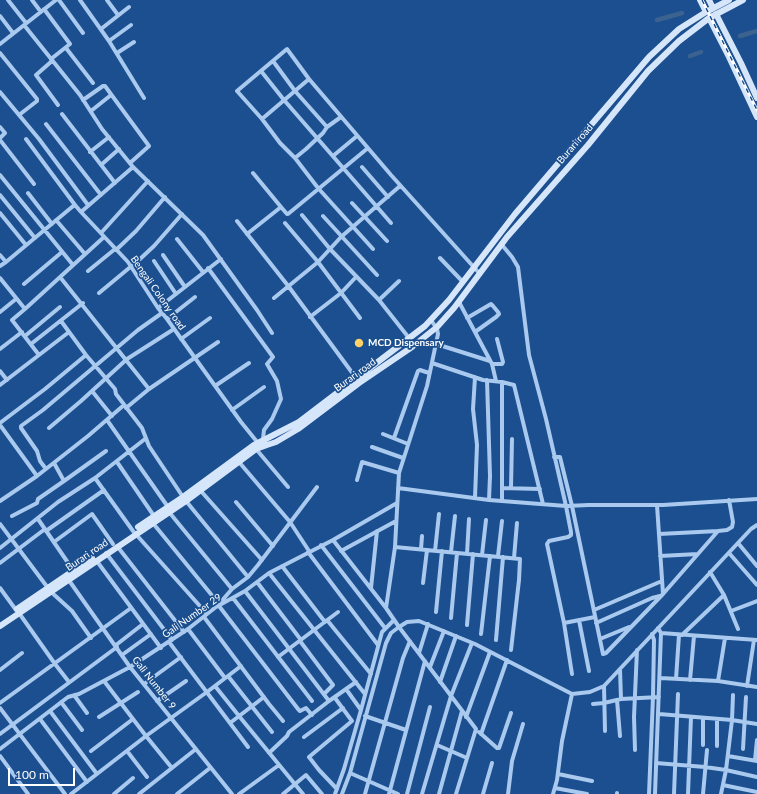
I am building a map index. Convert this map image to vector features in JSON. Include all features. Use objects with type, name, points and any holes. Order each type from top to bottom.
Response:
[{"type":"main road","points":[[700,0],[706,12]]},
{"type":"main road","points":[[709,0],[757,98]]},
{"type":"main road","points":[[715,11],[729,0]]},
{"type":"main road","points":[[715,11],[741,1]]},
{"type":"main road","name":"Burari road","points":[[184,499],[259,444],[299,422],[410,338],[431,320],[463,282],[515,214],[649,57],[679,29],[706,12],[715,11]]},
{"type":"main road","name":"Burari road","points":[[259,444],[266,445],[276,442],[298,429],[412,347],[437,327],[459,302],[502,245],[588,145],[648,72],[679,41],[709,18],[715,11]]},
{"type":"main road","points":[[709,18],[757,117]]},
{"type":"main road","points":[[378,362],[382,368]]},
{"type":"main road","name":"Burari road","points":[[49,590],[73,570],[115,545],[168,509],[200,490],[239,462],[259,444]]},
{"type":"main road","name":"Burari road","points":[[0,621],[68,579],[106,553],[115,545]]},
{"type":"main road","name":"Burari road","points":[[0,626],[17,611]]},
{"type":"street","points":[[8,0],[51,60],[132,165],[203,235],[272,333]]},
{"type":"street","points":[[32,0],[43,10],[70,44],[36,75],[58,105]]},
{"type":"street","points":[[0,42],[56,0]]},
{"type":"street","points":[[59,0],[83,33]]},
{"type":"street","points":[[80,0],[117,53],[144,98]]},
{"type":"street","points":[[107,0],[118,15]]},
{"type":"street","points":[[101,29],[129,7]]},
{"type":"street","points":[[0,16],[13,33]]},
{"type":"street","points":[[109,41],[131,25]]},
{"type":"street","points":[[117,53],[134,42]]},
{"type":"street","points":[[66,48],[93,84]]},
{"type":"street","points":[[373,249],[318,188],[295,158],[280,143],[262,119],[237,91],[287,50],[309,79],[400,186],[480,274]]},
{"type":"street","points":[[0,53],[37,99],[19,115]]},
{"type":"street","points":[[274,61],[295,91],[327,127]]},
{"type":"street","points":[[261,71],[317,139],[391,223]]},
{"type":"street","points":[[262,119],[309,79]]},
{"type":"street","points":[[81,212],[114,183],[149,146],[104,86],[83,100]]},
{"type":"street","points":[[0,92],[39,139],[88,205]]},
{"type":"street","points":[[91,112],[111,95]]},
{"type":"street","points":[[62,114],[114,183]]},
{"type":"street","points":[[295,158],[317,139],[327,127],[341,117]]},
{"type":"street","points":[[46,124],[101,194]]},
{"type":"street","points":[[0,127],[5,133],[0,139],[34,184]]},
{"type":"street","points":[[333,156],[358,136]]},
{"type":"street","points":[[90,152],[109,137]]},
{"type":"street","name":"Bengali Colony road","points":[[26,139],[75,205],[128,262],[158,308],[214,386],[259,444],[288,487]]},
{"type":"street","points":[[253,173],[288,214],[368,148]]},
{"type":"street","points":[[100,165],[119,149]]},
{"type":"street","points":[[362,167],[388,197]]},
{"type":"street","points":[[0,175],[73,265]]},
{"type":"street","points":[[39,355],[12,320],[85,254],[148,181]]},
{"type":"street","points":[[274,298],[318,262],[342,237],[400,186]]},
{"type":"street","points":[[28,194],[52,224]]},
{"type":"street","points":[[0,195],[34,238]]},
{"type":"street","points":[[88,271],[136,231],[165,197]]},
{"type":"street","points":[[352,203],[387,241]]},
{"type":"street","points":[[0,266],[75,205]]},
{"type":"street","points":[[247,234],[281,207]]},
{"type":"street","points":[[0,213],[26,244]]},
{"type":"street","points":[[99,293],[131,268],[154,246],[182,214]]},
{"type":"street","points":[[302,215],[330,249],[379,300],[410,338]]},
{"type":"street","points":[[323,216],[377,275]]},
{"type":"street","points":[[56,220],[85,254]]},
{"type":"street","points":[[237,221],[289,287],[356,378]]},
{"type":"street","points":[[285,223],[318,262],[360,318]]},
{"type":"street","points":[[177,239],[203,272]]},
{"type":"street","points":[[502,245],[518,267],[529,355],[569,506],[594,610],[593,618],[596,623],[604,654],[661,595],[718,531]]},
{"type":"street","points":[[24,284],[62,252]]},
{"type":"street","points":[[0,254],[6,262]]},
{"type":"street","points":[[163,255],[185,287]]},
{"type":"street","points":[[440,258],[463,282]]},
{"type":"street","points":[[158,308],[221,259]]},
{"type":"street","points":[[154,261],[176,294]]},
{"type":"street","points":[[208,268],[273,357],[267,364],[277,381],[281,399],[272,419],[264,430],[259,444]]},
{"type":"street","points":[[60,277],[149,388]]},
{"type":"street","points":[[310,317],[341,293],[356,277]]},
{"type":"street","points":[[0,278],[25,309]]},
{"type":"street","points":[[379,300],[399,281]]},
{"type":"street","points":[[167,319],[195,297]]},
{"type":"street","points":[[0,312],[16,299]]},
{"type":"street","points":[[459,302],[491,363],[496,381]]},
{"type":"street","points":[[31,344],[83,304]]},
{"type":"street","points":[[467,318],[490,304],[498,312],[499,314],[496,317],[475,332]]},
{"type":"street","points":[[0,349],[60,307]]},
{"type":"street","points":[[46,469],[40,461],[37,451],[21,427],[117,347],[162,313]]},
{"type":"street","points":[[181,339],[210,318]]},
{"type":"street","points":[[386,608],[395,547],[399,473],[427,386],[436,344],[438,331],[437,327],[431,320]]},
{"type":"street","points":[[60,321],[94,366],[115,389],[116,394],[142,428],[146,439],[184,499],[248,576]]},
{"type":"street","points":[[49,428],[127,359],[174,329]]},
{"type":"street","points":[[0,385],[69,332]]},
{"type":"street","points":[[436,344],[491,363],[502,364],[503,362],[498,338]]},
{"type":"street","points":[[0,493],[2,499],[38,476],[149,388],[218,342]]},
{"type":"street","points":[[38,476],[0,424],[86,355]]},
{"type":"street","points":[[432,362],[475,377],[512,384],[514,386],[543,504]]},
{"type":"street","points":[[214,386],[249,363]]},
{"type":"street","points":[[394,438],[418,370],[429,373]]},
{"type":"street","points":[[0,371],[7,380]]},
{"type":"street","points":[[475,377],[473,409],[477,445],[475,498]]},
{"type":"street","points":[[487,380],[490,476],[489,500]]},
{"type":"street","points":[[502,382],[502,501]]},
{"type":"street","points":[[232,410],[264,387]]},
{"type":"street","points":[[92,391],[112,416]]},
{"type":"street","points":[[107,420],[168,509],[232,589]]},
{"type":"street","points":[[383,434],[408,444]]},
{"type":"street","points":[[0,548],[58,502],[95,478],[146,439]]},
{"type":"street","points":[[511,488],[512,439]]},
{"type":"street","points":[[372,447],[403,458]]},
{"type":"street","points":[[12,516],[37,503],[38,499],[106,451]]},
{"type":"street","points":[[116,462],[153,519],[298,710],[306,708],[312,715]]},
{"type":"street","points":[[239,462],[290,522],[308,552],[378,645]]},
{"type":"street","points":[[357,480],[362,462],[399,473]]},
{"type":"street","points":[[54,463],[64,481]]},
{"type":"street","points":[[95,478],[134,532],[205,616],[283,721]]},
{"type":"street","points":[[218,605],[262,560],[317,487]]},
{"type":"street","points":[[398,488],[489,500],[569,506],[657,505],[757,499]]},
{"type":"street","points":[[502,488],[540,489]]},
{"type":"street","points":[[0,563],[104,490]]},
{"type":"street","points":[[200,490],[262,560]]},
{"type":"street","points":[[659,534],[727,530],[732,527],[729,500]]},
{"type":"street","points":[[236,502],[273,546]]},
{"type":"street","name":"Gali Number 29","points":[[0,749],[70,696],[79,694],[130,667],[184,632],[218,605],[245,591],[270,573],[333,540],[397,503]]},
{"type":"street","points":[[657,505],[662,581],[661,595]]},
{"type":"street","points":[[569,506],[571,535],[547,544],[564,623],[572,674]]},
{"type":"street","points":[[54,542],[92,514],[184,632]]},
{"type":"street","points":[[435,551],[439,514]]},
{"type":"street","points":[[451,552],[454,516]]},
{"type":"street","points":[[467,554],[470,518]]},
{"type":"street","points":[[38,519],[73,570]]},
{"type":"street","points":[[482,555],[486,520]]},
{"type":"street","points":[[341,551],[396,521]]},
{"type":"street","points":[[498,556],[502,521]]},
{"type":"street","points":[[514,558],[517,523]]},
{"type":"street","points":[[0,524],[49,590],[72,611],[91,638]]},
{"type":"street","points":[[335,794],[344,769],[378,645],[382,632],[385,628],[415,620],[428,624],[472,642],[572,694],[590,692],[604,686],[620,670],[710,572],[751,529],[757,525]]},
{"type":"street","points":[[371,588],[377,531]]},
{"type":"street","points":[[421,549],[422,536]]},
{"type":"street","points":[[333,540],[371,588],[396,624],[430,667],[466,717],[476,729],[497,748],[499,748],[511,713]]},
{"type":"street","points":[[738,544],[757,566]]},
{"type":"street","points":[[321,545],[385,628]]},
{"type":"street","points":[[395,547],[519,558],[511,650]]},
{"type":"street","points":[[423,583],[427,550]]},
{"type":"street","points":[[436,612],[442,551]]},
{"type":"street","points":[[106,553],[181,658],[248,747]]},
{"type":"street","points":[[451,618],[457,553]]},
{"type":"street","points":[[729,553],[757,585]]},
{"type":"street","points":[[466,626],[473,554]]},
{"type":"street","points":[[660,556],[698,554]]},
{"type":"street","points":[[481,634],[490,556]]},
{"type":"street","points":[[496,640],[503,557]]},
{"type":"street","points":[[96,560],[161,648]]},
{"type":"street","points":[[282,566],[371,674]]},
{"type":"street","points":[[710,572],[724,595],[738,629]]},
{"type":"street","points":[[270,573],[365,694]]},
{"type":"street","name":"Gali Number 9","points":[[68,579],[130,667],[232,794]]},
{"type":"street","points":[[594,610],[662,581]]},
{"type":"street","points":[[257,582],[333,685],[324,694]]},
{"type":"street","points":[[0,588],[69,682]]},
{"type":"street","points":[[245,591],[329,701]]},
{"type":"street","points":[[596,623],[661,595]]},
{"type":"street","points":[[676,679],[680,635],[724,595]]},
{"type":"street","points":[[233,598],[312,701]]},
{"type":"street","points":[[731,610],[757,601]]},
{"type":"street","points":[[0,703],[131,608]]},
{"type":"street","points":[[278,657],[338,612]]},
{"type":"street","points":[[564,623],[593,618]]},
{"type":"street","points":[[579,620],[589,671]]},
{"type":"street","points":[[0,734],[143,624]]},
{"type":"street","points":[[342,794],[350,773],[386,643],[396,624]]},
{"type":"street","points":[[419,653],[428,624]]},
{"type":"street","points":[[600,639],[632,625]]},
{"type":"street","points":[[649,794],[655,732],[659,714],[656,697],[660,678],[661,633],[658,628]]},
{"type":"street","points":[[188,629],[272,732]]},
{"type":"street","points":[[430,667],[444,631]]},
{"type":"street","points":[[661,633],[756,640],[747,686]]},
{"type":"street","points":[[122,655],[151,634]]},
{"type":"street","points":[[652,634],[654,640],[656,697],[655,794]]},
{"type":"street","points":[[440,682],[456,636]]},
{"type":"street","points":[[690,680],[694,636]]},
{"type":"street","points":[[718,681],[725,638]]},
{"type":"street","points":[[365,794],[370,782],[403,658],[410,641]]},
{"type":"street","points":[[422,794],[451,696],[472,642]]},
{"type":"street","points":[[635,750],[637,650]]},
{"type":"street","points":[[466,717],[490,652]]},
{"type":"street","points":[[0,670],[22,653]]},
{"type":"street","points":[[144,684],[181,658]]},
{"type":"street","points":[[481,734],[507,660]]},
{"type":"street","points":[[390,793],[425,661]]},
{"type":"street","points":[[71,794],[146,736],[216,686],[241,666]]},
{"type":"street","points":[[620,670],[620,736]]},
{"type":"street","points":[[660,678],[718,681],[757,687]]},
{"type":"street","points":[[104,681],[172,768]]},
{"type":"street","points":[[157,701],[186,681]]},
{"type":"street","points":[[269,753],[287,736],[289,732],[356,682]]},
{"type":"street","points":[[216,686],[303,794]]},
{"type":"street","points":[[604,686],[605,731]]},
{"type":"street","points":[[346,689],[361,710]]},
{"type":"street","points":[[99,717],[138,692]]},
{"type":"street","points":[[553,794],[572,694]]},
{"type":"street","points":[[674,794],[678,694]]},
{"type":"street","points":[[74,695],[86,713]]},
{"type":"street","points":[[721,794],[728,756],[733,695]]},
{"type":"street","points":[[230,723],[264,697]]},
{"type":"street","points":[[593,704],[635,698],[656,697]]},
{"type":"street","points":[[743,750],[746,697]]},
{"type":"street","points":[[335,698],[352,721],[310,757],[319,770],[337,788]]},
{"type":"street","points":[[61,702],[82,730]]},
{"type":"street","points":[[407,794],[430,707]]},
{"type":"street","points":[[0,708],[66,794]]},
{"type":"street","points":[[304,737],[343,708]]},
{"type":"street","points":[[439,794],[462,711]]},
{"type":"street","points":[[50,712],[97,774]]},
{"type":"street","points":[[659,714],[732,720],[757,724]]},
{"type":"street","points":[[365,716],[406,730]]},
{"type":"street","points":[[688,794],[691,717]]},
{"type":"street","points":[[703,718],[703,745]]},
{"type":"street","points":[[40,719],[87,782]]},
{"type":"street","points":[[91,751],[133,719]]},
{"type":"street","points":[[717,719],[717,746]]},
{"type":"street","points":[[508,794],[512,761],[522,724]]},
{"type":"street","points":[[456,794],[476,729]]},
{"type":"street","points":[[728,756],[756,761],[757,740]]},
{"type":"street","points":[[437,745],[467,758]]},
{"type":"street","points":[[139,794],[196,749]]},
{"type":"street","points":[[703,794],[707,750]]},
{"type":"street","points":[[127,751],[147,777]]},
{"type":"street","points":[[0,756],[28,794]]},
{"type":"street","points":[[483,794],[492,763]]},
{"type":"street","points":[[656,763],[705,767],[757,777]]},
{"type":"street","points":[[239,794],[279,765]]},
{"type":"street","points":[[177,794],[210,768]]},
{"type":"street","points":[[350,773],[390,793],[398,794]]},
{"type":"street","points":[[558,774],[592,781]]},
{"type":"street","points":[[284,793],[306,775],[322,794]]},
{"type":"street","points":[[114,794],[133,778]]},
{"type":"street","points":[[723,785],[757,792]]},
{"type":"street","points":[[555,788],[587,794]]},
{"type":"waterway","points":[[657,20],[682,13]]},
{"type":"waterway","points":[[740,36],[757,31]]},
{"type":"waterway","points":[[690,56],[701,52]]},
{"type":"railway","points":[[702,0],[757,110]]},
{"type":"place","name":"MCD Dispensary","points":[[359,343]]}]
